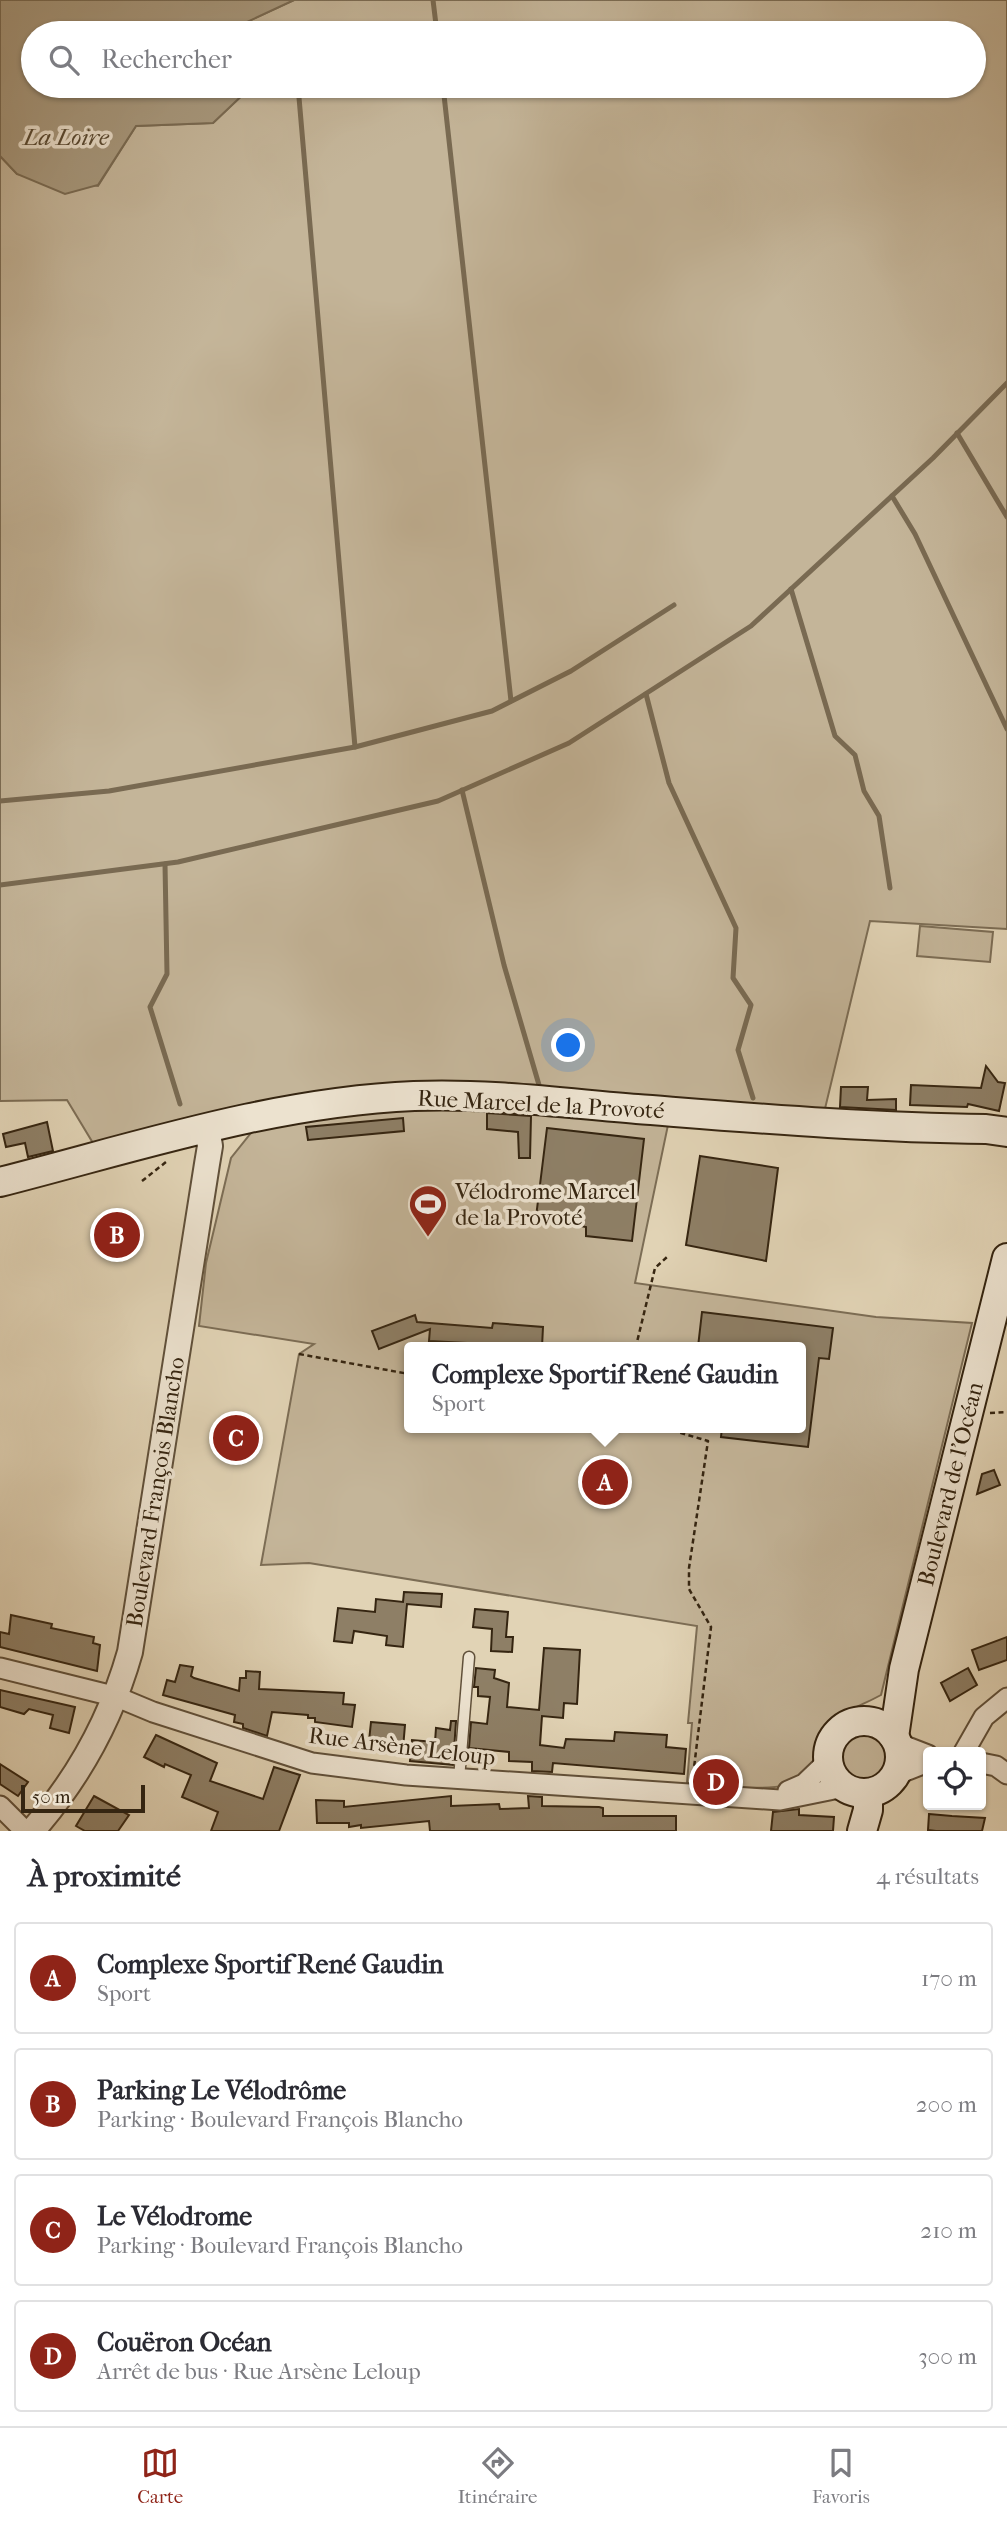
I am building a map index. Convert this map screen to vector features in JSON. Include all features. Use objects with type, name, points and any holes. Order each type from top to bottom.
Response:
[{"type":"main road","name":"Rue Marcel de la Provoté","points":[[0,1182],[264,1114],[329,1103],[451,1096],[844,1126],[986,1129],[1007,1132]]},
{"type":"main road","name":"Boulevard de l'Océan","points":[[896,1740],[904,1669],[1007,1258]]},
{"type":"main road","name":"Boulevard de l'Océan","points":[[865,1721],[884,1702],[904,1669]]},
{"type":"main road","points":[[856,1790],[884,1787],[895,1775],[900,1759],[896,1740],[885,1727],[865,1721],[850,1724],[837,1733],[830,1746],[828,1761],[833,1776],[856,1790],[868,1810],[862,1831]]},
{"type":"street","name":"Boulevard François Blancho","points":[[32,1831],[94,1742],[117,1697],[130,1653],[210,1146],[207,1128]]},
{"type":"street","name":"Rue Arsène Leloup","points":[[0,1668],[117,1697],[153,1712],[312,1763],[459,1779],[788,1799],[856,1790]]},
{"type":"street","points":[[967,1747],[984,1717],[1007,1698]]},
{"type":"street","points":[[896,1740],[923,1753]]},
{"type":"street","name":"Rue Arsène Leloup","points":[[771,1798],[804,1784],[828,1761]]},
{"type":"street","points":[[895,1775],[923,1764]]},
{"type":"street","points":[[986,1764],[996,1766],[1007,1774]]},
{"type":"street","points":[[0,1806],[25,1831]]},
{"type":"lane","points":[[459,1779],[469,1657]]},
{"type":"path","points":[[142,1181],[167,1161]]},
{"type":"path","points":[[637,1342],[655,1268],[667,1257]]},
{"type":"path","points":[[299,1354],[404,1373]]},
{"type":"path","points":[[681,1433],[708,1441],[689,1568],[689,1589],[711,1627],[691,1793]]},
{"type":"shaded area","points":[[294,0],[1007,0],[1007,929],[870,921],[823,1117],[346,1087],[96,1148],[67,1100],[0,1101],[0,156],[17,174],[98,186],[136,126],[213,123],[239,98],[986,98],[986,21],[249,21]]},
{"type":"shaded area","points":[[920,926],[993,932],[990,962],[917,956]]},
{"type":"shaded area","points":[[482,1107],[668,1125],[635,1283],[876,1317],[972,1323],[881,1695],[844,1713],[828,1725],[818,1742],[815,1769],[809,1776],[798,1782],[767,1788],[687,1783],[692,1723],[688,1723],[697,1626],[309,1563],[261,1565],[299,1354],[314,1344],[199,1326],[206,1263],[231,1158],[255,1128],[342,1111]]},
{"type":"shaded area","points":[[865,1731],[883,1738],[890,1756],[883,1774],[865,1781],[847,1774],[840,1756],[847,1738]]},
{"type":"water","name":"La Loire","points":[[0,0],[294,0],[249,21],[21,21],[21,98],[239,98],[213,123],[136,126],[98,185],[65,194],[17,174],[0,156]]},
{"type":"building","points":[[986,1066],[998,1082],[1005,1083],[999,1111],[968,1104],[967,1107],[910,1105],[911,1085],[981,1088]]},
{"type":"building","points":[[841,1087],[868,1087],[867,1100],[896,1099],[896,1110],[840,1107]]},
{"type":"building","points":[[487,1113],[531,1116],[530,1158],[519,1158],[518,1132],[487,1129]]},
{"type":"building","points":[[403,1118],[404,1131],[308,1140],[306,1127]]},
{"type":"building","points":[[47,1122],[53,1151],[28,1157],[25,1143],[6,1147],[3,1134]]},
{"type":"building","points":[[547,1128],[644,1139],[632,1241],[586,1236],[586,1227],[580,1226],[580,1222],[536,1217]]},
{"type":"building","points":[[700,1156],[778,1168],[766,1261],[686,1245]]},
{"type":"building","points":[[702,1312],[833,1328],[829,1359],[819,1358],[808,1447],[721,1437],[721,1433],[806,1433],[806,1342],[699,1342]]},
{"type":"building","points":[[415,1315],[417,1322],[492,1328],[493,1323],[543,1327],[542,1342],[429,1341],[430,1329],[379,1349],[372,1331]]},
{"type":"building","points":[[994,1470],[1000,1485],[977,1494],[982,1474]]},
{"type":"building","points":[[404,1592],[442,1594],[441,1607],[407,1604],[403,1647],[386,1645],[387,1636],[354,1631],[352,1643],[334,1641],[338,1608],[375,1612],[376,1599],[403,1602]]},
{"type":"building","points":[[475,1609],[508,1612],[506,1637],[513,1637],[512,1652],[491,1651],[492,1629],[473,1627]]},
{"type":"building","points":[[11,1615],[52,1624],[51,1628],[94,1637],[93,1643],[100,1645],[97,1671],[0,1647],[0,1632],[9,1634]]},
{"type":"building","points":[[1007,1637],[1007,1660],[979,1670],[972,1650]]},
{"type":"building","points":[[544,1648],[580,1650],[577,1704],[564,1703],[563,1718],[542,1716],[540,1745],[564,1748],[566,1739],[614,1741],[615,1732],[667,1735],[666,1747],[686,1749],[684,1774],[553,1763],[552,1772],[532,1771],[532,1762],[509,1761],[509,1752],[469,1748],[471,1722],[487,1724],[490,1697],[478,1696],[478,1687],[474,1687],[476,1668],[495,1670],[494,1678],[509,1683],[507,1707],[539,1710]]},
{"type":"building","points":[[180,1665],[193,1667],[191,1676],[194,1678],[239,1691],[240,1678],[246,1678],[246,1671],[260,1672],[259,1689],[344,1693],[343,1704],[355,1705],[352,1727],[315,1722],[315,1718],[308,1718],[308,1715],[272,1712],[267,1736],[243,1728],[243,1724],[234,1722],[235,1715],[163,1695],[167,1680],[175,1682]]},
{"type":"building","points":[[968,1668],[977,1685],[950,1701],[941,1683]]},
{"type":"building","points":[[0,1690],[75,1707],[69,1733],[50,1728],[53,1715],[29,1709],[24,1714],[0,1707]]},
{"type":"building","points":[[451,1721],[456,1721],[453,1765],[410,1761],[412,1740],[435,1742],[436,1728],[450,1730]]},
{"type":"building","points":[[371,1722],[405,1725],[403,1748],[369,1741]]},
{"type":"building","points":[[156,1735],[217,1763],[210,1781],[263,1799],[274,1767],[300,1775],[279,1831],[211,1831],[218,1812],[182,1797],[191,1775],[165,1764],[164,1767],[144,1757]]},
{"type":"building","points":[[0,1764],[28,1782],[18,1796],[0,1784]]},
{"type":"building","points":[[94,1796],[129,1815],[118,1831],[85,1831],[76,1826]]},
{"type":"building","points":[[451,1796],[451,1806],[499,1804],[500,1809],[529,1808],[528,1796],[542,1797],[542,1806],[603,1808],[603,1816],[676,1816],[676,1831],[430,1831],[429,1821],[361,1828],[361,1825],[349,1827],[349,1823],[317,1823],[316,1800],[344,1801],[344,1807]]},
{"type":"building","points":[[799,1809],[799,1815],[834,1817],[833,1831],[771,1831],[773,1812]]},
{"type":"building","points":[[929,1814],[985,1818],[982,1831],[936,1831],[928,1830]]},
{"type":"waterway","points":[[433,0],[436,21]]},
{"type":"waterway","points":[[299,98],[355,747]]},
{"type":"waterway","points":[[444,98],[511,701]]},
{"type":"waterway","points":[[0,885],[178,862],[438,801],[569,743],[751,626],[933,458],[1007,383]]},
{"type":"waterway","points":[[957,433],[1007,517]]},
{"type":"waterway","points":[[892,496],[915,534],[1007,729]]},
{"type":"waterway","points":[[791,589],[835,736],[855,755],[864,791],[879,816],[890,888]]},
{"type":"waterway","points":[[0,801],[109,791],[355,747],[492,711],[571,671],[674,605]]},
{"type":"waterway","points":[[646,694],[669,783],[736,928],[733,978],[751,1005],[738,1050],[753,1098]]},
{"type":"waterway","points":[[462,790],[504,965],[539,1085]]},
{"type":"waterway","points":[[165,864],[167,974],[150,1007],[180,1104]]},
{"type":"place","name":"Parking Le Vélodrôme","points":[[117,1235]]},
{"type":"place","name":"Vélodrome Marcel de la Provoté","points":[[428,1238]]},
{"type":"place","name":"Le Vélodrome","points":[[236,1438]]},
{"type":"place","name":"Complexe Sportif René Gaudin","points":[[605,1482]]},
{"type":"place","name":"Couëron Océan","points":[[716,1782]]}]
